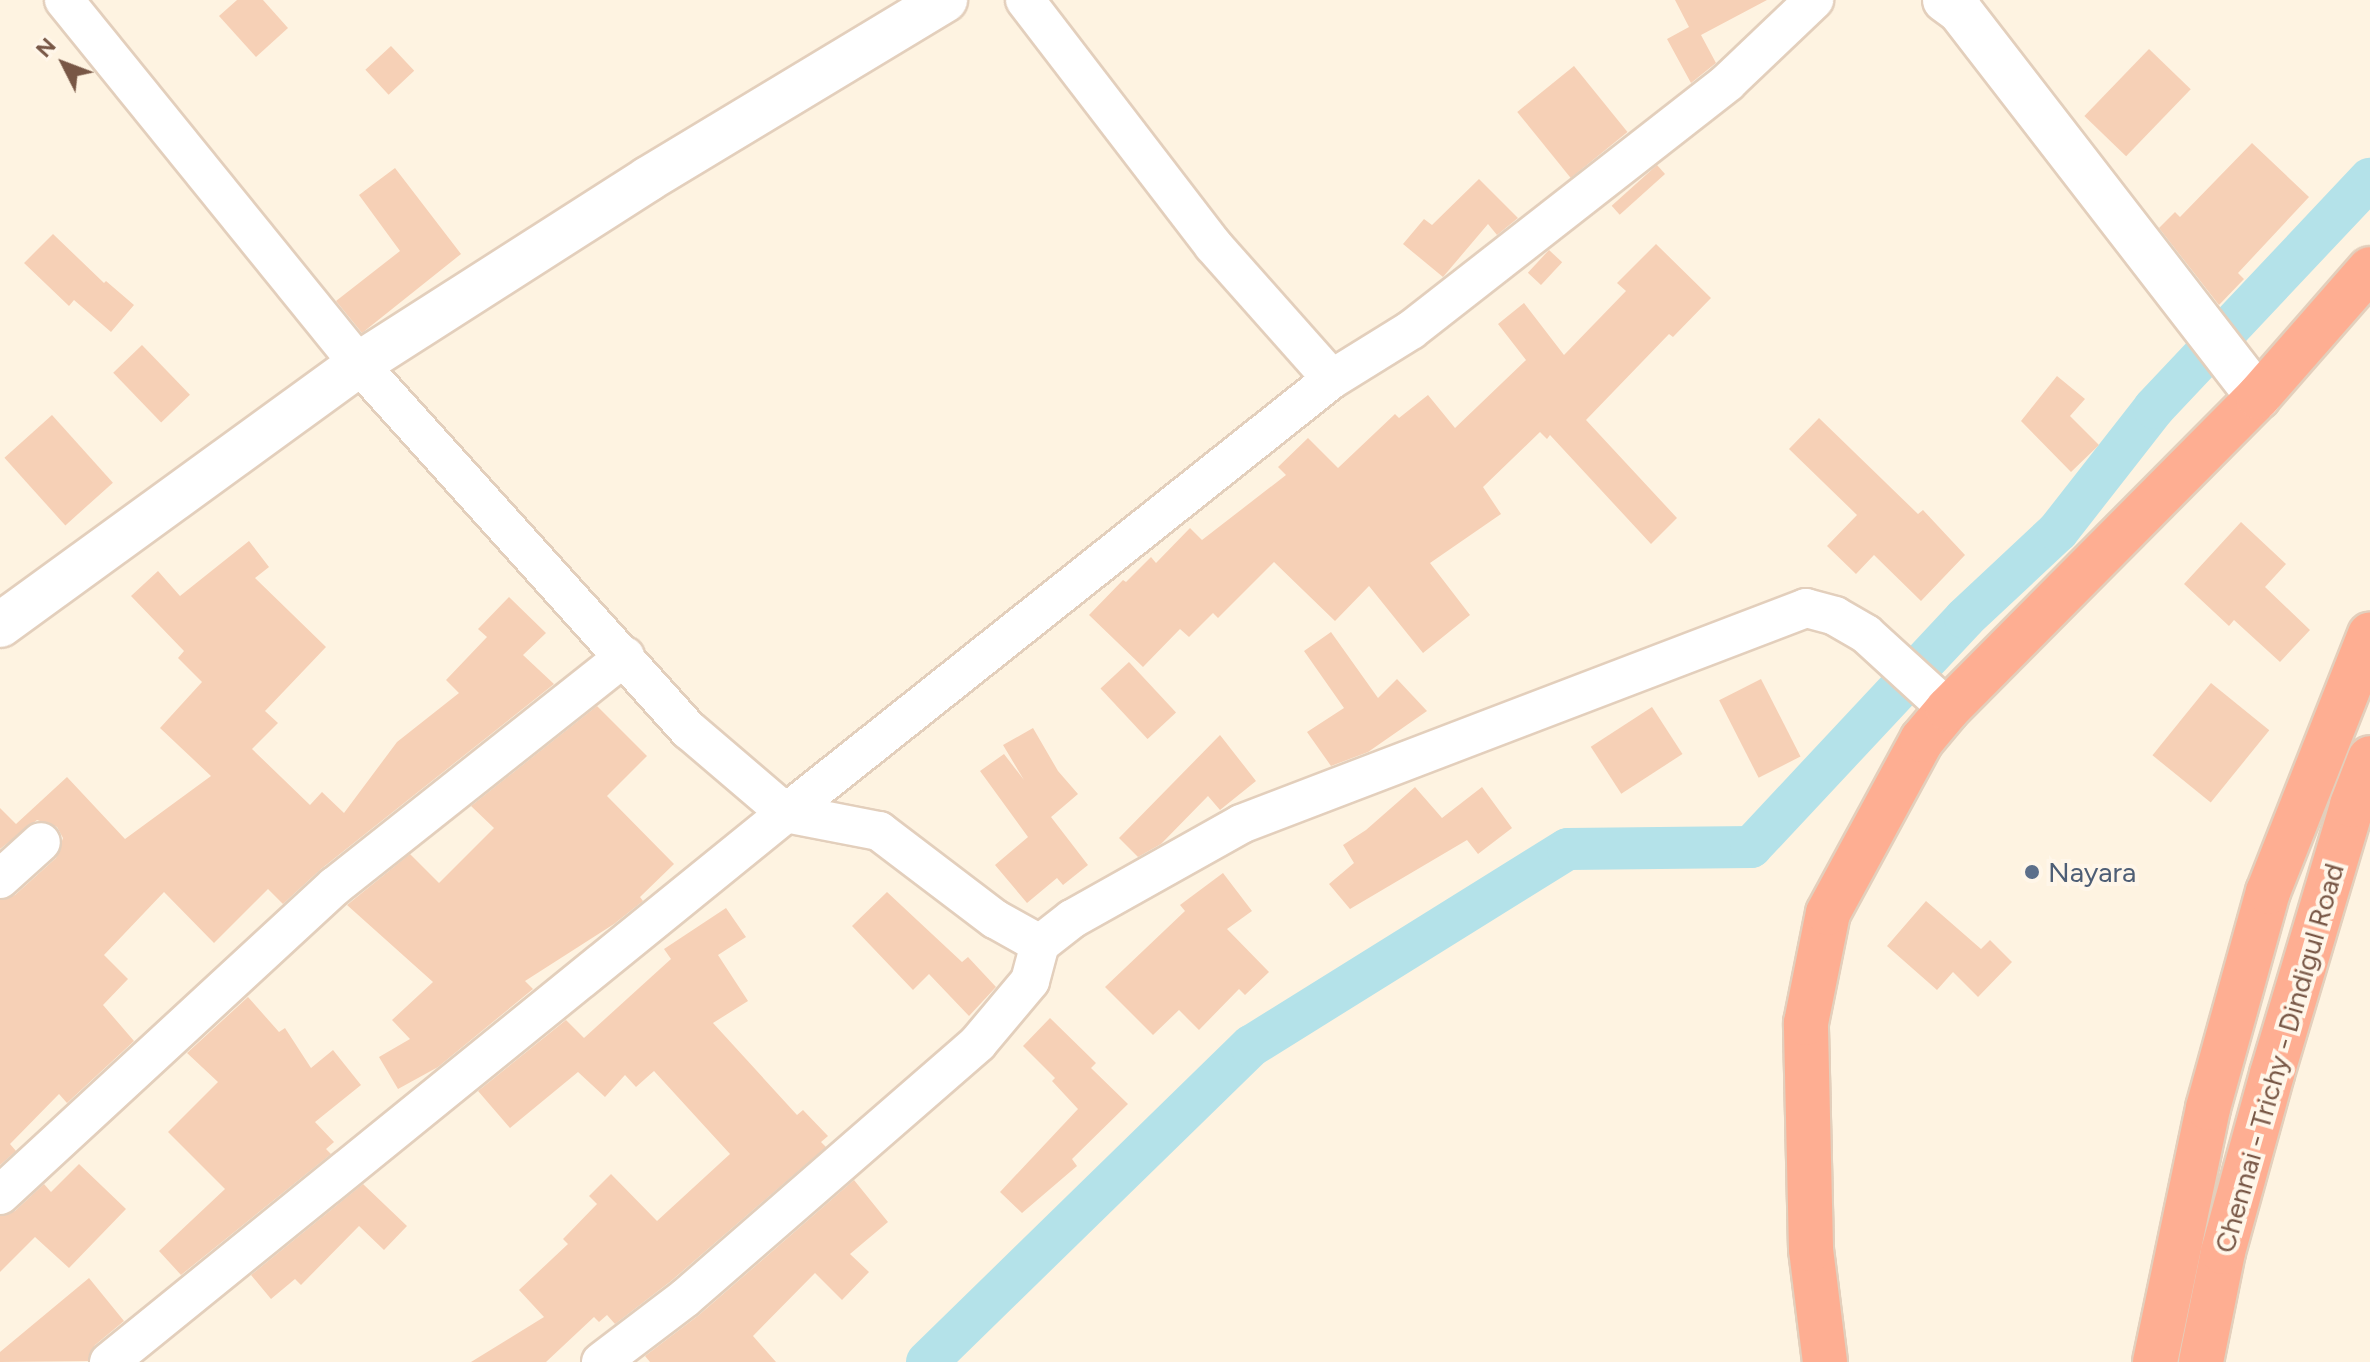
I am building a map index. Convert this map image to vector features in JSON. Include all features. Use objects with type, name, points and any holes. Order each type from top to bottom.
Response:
[{"type":"highway","points":[[1825,1362],[1811,1249],[1806,1023],[1828,913],[1940,701],[2245,380],[2368,275]]},
{"type":"highway","name":"Chennai - Trichy - Dindigul Road","points":[[2155,1362],[2208,1108],[2268,892],[2370,635]]},
{"type":"highway","name":"Chennai - Trichy - Dindigul Road","points":[[2201,1362],[2223,1252],[2272,1074],[2352,805],[2370,758]]},
{"type":"street","points":[[64,0],[359,364],[690,731],[786,813],[879,831],[995,919],[1040,944]]},
{"type":"street","points":[[0,625],[359,364],[648,179],[945,0]]},
{"type":"street","points":[[1025,0],[1213,245],[1332,379]]},
{"type":"street","points":[[109,1362],[786,813],[1332,379],[1411,330],[1716,91],[1814,0]]},
{"type":"street","points":[[1945,0],[1960,11],[2245,380]]},
{"type":"street","points":[[601,1362],[685,1298],[978,1043],[1030,981],[1040,944],[1072,919],[1241,824],[1806,608],[1835,616],[1866,634],[1940,701]]},
{"type":"street","points":[[0,1195],[335,886],[625,656]]},
{"type":"street","points":[[0,879],[41,842]]},
{"type":"building","points":[[237,0],[263,0],[288,28],[256,57],[219,16]]},
{"type":"building","points":[[1675,0],[1767,0],[1701,35],[1716,63],[1691,83],[1667,39],[1689,27]]},
{"type":"building","points":[[391,46],[414,71],[389,95],[365,70]]},
{"type":"building","points":[[2149,49],[2191,89],[2126,156],[2084,116]]},
{"type":"building","points":[[1574,66],[1627,132],[1571,178],[1517,112]]},
{"type":"building","points":[[2252,143],[2309,197],[2238,273],[2244,279],[2219,305],[2159,228],[2175,212],[2180,217]]},
{"type":"building","points":[[1657,165],[1665,174],[1620,215],[1612,206]]},
{"type":"building","points":[[395,168],[461,254],[362,333],[336,301],[400,251],[359,195]]},
{"type":"building","points":[[1479,179],[1518,218],[1497,235],[1488,224],[1443,277],[1403,244],[1424,219],[1432,225]]},
{"type":"building","points":[[53,234],[104,283],[106,281],[134,305],[111,332],[74,300],[69,306],[24,263]]},
{"type":"building","points":[[1656,244],[1711,298],[1673,337],[1669,334],[1586,420],[1677,518],[1651,544],[1550,435],[1547,439],[1540,432],[1483,487],[1501,514],[1430,563],[1470,615],[1423,653],[1369,586],[1335,621],[1274,562],[1218,618],[1213,613],[1189,637],[1180,629],[1143,667],[1089,615],[1151,557],[1156,563],[1190,528],[1202,540],[1286,475],[1278,467],[1308,438],[1338,468],[1395,414],[1399,418],[1428,395],[1455,428],[1526,360],[1498,324],[1524,303],[1564,355],[1626,291],[1617,283]]},
{"type":"building","points":[[1549,250],[1562,262],[1541,285],[1528,273]]},
{"type":"building","points":[[142,345],[190,395],[161,422],[113,373]]},
{"type":"building","points":[[2057,376],[2085,399],[2070,416],[2099,445],[2071,472],[2021,421]]},
{"type":"building","points":[[52,415],[113,483],[65,525],[4,458]]},
{"type":"building","points":[[1819,418],[1918,514],[1923,510],[1965,555],[1921,601],[1874,555],[1856,574],[1827,546],[1857,515],[1789,449]]},
{"type":"building","points":[[2241,522],[2286,564],[2265,587],[2310,630],[2280,662],[2234,620],[2229,626],[2184,584]]},
{"type":"building","points":[[249,541],[269,567],[255,578],[326,647],[265,711],[278,723],[252,749],[310,805],[322,792],[344,813],[397,742],[459,693],[446,680],[487,637],[478,629],[509,597],[546,633],[523,655],[554,684],[321,869],[283,904],[268,889],[214,943],[164,892],[104,955],[128,979],[103,1005],[134,1041],[67,1103],[59,1094],[10,1144],[16,1151],[0,1165],[0,900],[15,895],[56,858],[63,838],[57,827],[37,820],[0,849],[0,808],[16,824],[67,777],[125,839],[211,776],[160,728],[202,682],[178,658],[184,651],[131,596],[158,571],[180,596]]},
{"type":"building","points":[[1331,632],[1378,698],[1397,679],[1427,711],[1368,752],[1331,766],[1307,732],[1344,708],[1304,651]]},
{"type":"building","points":[[1129,662],[1176,712],[1148,739],[1100,689]]},
{"type":"building","points":[[1761,679],[1800,757],[1759,778],[1719,700]]},
{"type":"building","points":[[2211,683],[2269,730],[2211,802],[2152,755]]},
{"type":"building","points":[[597,706],[647,756],[607,796],[674,864],[640,897],[643,901],[614,924],[525,981],[533,989],[438,1067],[398,1089],[379,1057],[410,1039],[392,1020],[433,982],[347,905],[410,854],[439,883],[494,828],[471,806]]},
{"type":"building","points":[[1652,707],[1682,754],[1621,794],[1591,747]]},
{"type":"building","points":[[1033,728],[1058,771],[1078,794],[1051,817],[1088,865],[1063,885],[1057,878],[1027,903],[995,865],[1028,837],[980,771],[1004,754],[1024,780],[1003,745]]},
{"type":"building","points":[[1220,735],[1256,781],[1220,810],[1208,796],[1161,844],[1138,857],[1119,838]]},
{"type":"building","points":[[1415,787],[1442,818],[1482,787],[1512,828],[1478,854],[1467,840],[1350,909],[1329,884],[1354,863],[1343,845],[1366,830]]},
{"type":"building","points":[[1223,873],[1252,911],[1227,929],[1269,972],[1245,995],[1239,989],[1199,1030],[1179,1010],[1153,1035],[1105,987],[1185,911],[1180,905]]},
{"type":"building","points":[[887,892],[962,962],[968,957],[996,987],[969,1016],[929,974],[913,990],[852,926]]},
{"type":"building","points":[[1926,901],[1981,949],[1990,940],[2012,962],[1978,997],[1953,972],[1937,990],[1887,946]]},
{"type":"building","points":[[726,908],[746,937],[718,955],[748,1001],[713,1023],[797,1115],[803,1110],[828,1136],[821,1142],[826,1147],[671,1281],[615,1324],[607,1315],[599,1322],[594,1317],[546,1362],[471,1362],[544,1317],[519,1290],[568,1244],[563,1239],[597,1204],[589,1196],[611,1174],[657,1221],[730,1154],[654,1071],[636,1087],[625,1075],[605,1097],[578,1072],[510,1128],[478,1091],[566,1020],[584,1038],[671,959],[664,949]]},
{"type":"building","points":[[248,997],[279,1032],[285,1028],[311,1068],[333,1050],[361,1085],[315,1122],[334,1142],[326,1149],[331,1154],[181,1275],[159,1251],[225,1189],[168,1132],[218,1082],[187,1053]]},
{"type":"building","points":[[1050,1018],[1096,1063],[1091,1068],[1128,1104],[1072,1159],[1077,1166],[1022,1213],[1000,1192],[1078,1109],[1052,1081],[1055,1078],[1023,1046]]},
{"type":"building","points":[[79,1164],[126,1209],[69,1268],[35,1237],[0,1272],[0,1216],[15,1211],[44,1184],[51,1192]]},
{"type":"building","points":[[854,1180],[888,1222],[850,1254],[869,1272],[842,1300],[815,1273],[753,1336],[776,1362],[650,1362],[645,1356],[699,1315]]},
{"type":"building","points":[[363,1184],[407,1226],[384,1250],[359,1226],[301,1285],[295,1279],[271,1299],[251,1275]]},
{"type":"building","points":[[89,1278],[124,1321],[95,1345],[88,1361],[0,1362],[0,1352]]},
{"type":"waterway","points":[[927,1362],[1251,1046],[1568,849],[1751,847],[1965,618],[2058,531],[2154,408],[2370,179]]},
{"type":"place","name":"Nayara","points":[[2032,872]]}]
